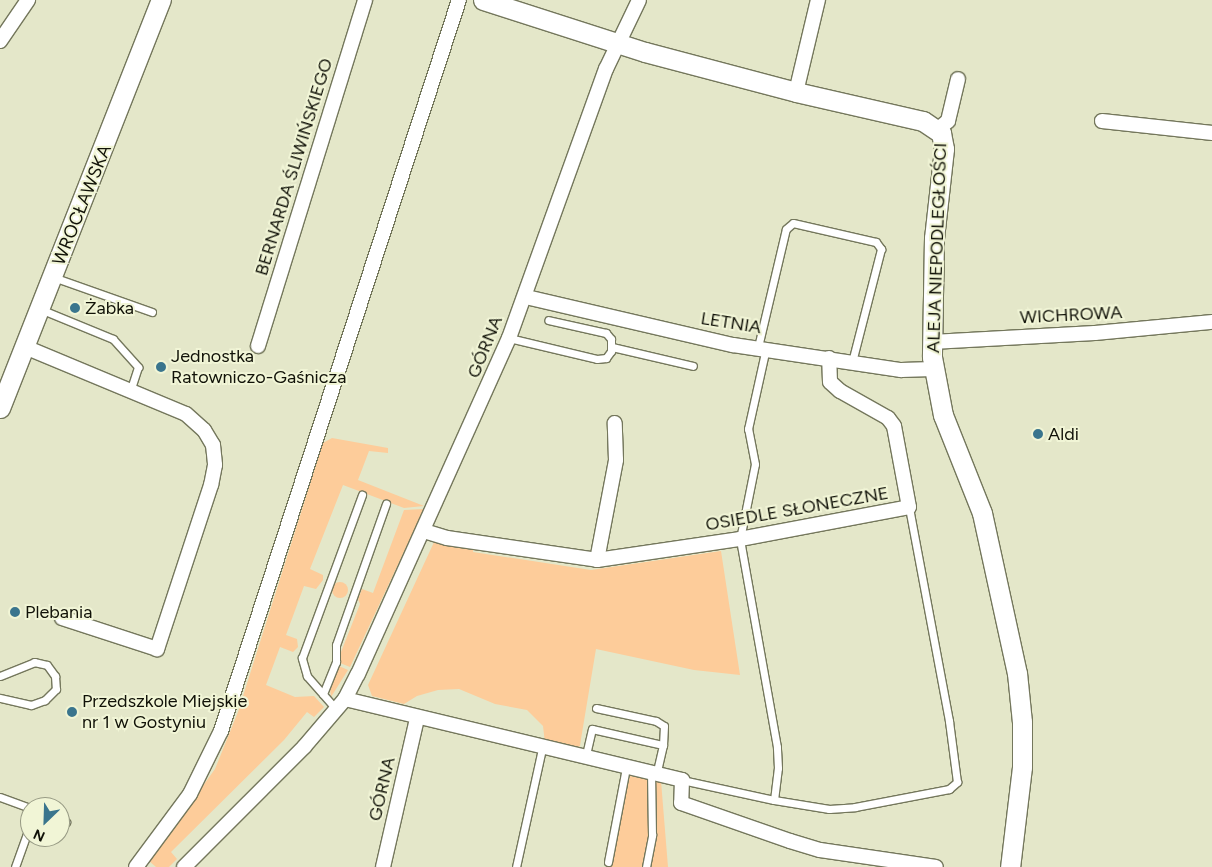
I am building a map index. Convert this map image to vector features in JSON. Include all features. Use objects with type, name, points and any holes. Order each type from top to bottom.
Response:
[{"type":"street","points":[[0,41],[28,0]]},
{"type":"street","name":"WROCŁAWSKA","points":[[0,408],[162,0]]},
{"type":"street","name":"BERNARDA ŚLIWIŃSKIEGO","points":[[258,346],[365,0]]},
{"type":"street","points":[[136,867],[190,794],[221,731],[459,0]]},
{"type":"street","name":"ALEJA NIEPODLEGŁOŚCI","points":[[484,0],[618,44],[796,92],[923,121],[938,129],[944,149],[934,238],[933,368],[943,415],[982,513],[1017,673],[1023,761],[1010,867]]},
{"type":"street","name":"GÓRNA","points":[[184,867],[276,777],[340,704],[424,531],[509,338],[618,44],[639,0]]},
{"type":"street","points":[[796,92],[818,0]]},
{"type":"street","points":[[938,129],[948,121],[958,79]]},
{"type":"street","points":[[1102,121],[1212,133]]},
{"type":"street","name":"LETNIA","points":[[526,296],[676,333],[901,370],[933,368]]},
{"type":"street","name":"WICHROWA","points":[[932,342],[1095,333],[1212,322]]},
{"type":"street","points":[[25,347],[186,414],[204,430],[213,445],[215,465],[211,485],[157,649],[62,618]]},
{"type":"street","name":"OSIEDLE SŁONECZNE","points":[[424,531],[447,538],[597,560],[740,539],[910,507],[894,426],[888,418],[852,399],[830,382],[829,358]]},
{"type":"street","points":[[597,560],[616,460],[615,423]]},
{"type":"street","points":[[340,704],[417,719],[682,780],[681,803],[772,835],[820,850],[936,867]]},
{"type":"street","name":"GÓRNA","points":[[383,867],[417,719]]},
{"type":"lane","points":[[774,800],[778,768],[777,747],[740,539],[754,464],[748,429],[786,229],[793,223],[876,242],[881,249],[852,362]]},
{"type":"lane","points":[[53,277],[152,312]]},
{"type":"lane","points":[[40,309],[113,339],[138,367],[130,391]]},
{"type":"lane","points":[[509,338],[597,359],[606,358],[612,347],[612,339],[606,333],[548,320]]},
{"type":"lane","points":[[612,347],[693,366]]},
{"type":"lane","points":[[340,704],[323,694],[307,676],[302,658],[362,495]]},
{"type":"lane","points":[[323,694],[336,662],[336,645],[386,504]]},
{"type":"lane","points":[[682,780],[774,800],[829,809],[855,807],[949,789],[957,782],[910,507]]},
{"type":"lane","points":[[0,676],[34,662],[47,665],[55,676],[56,688],[45,700],[31,705],[0,698]]},
{"type":"lane","points":[[596,708],[656,721],[664,726],[663,745],[654,774],[652,828],[646,867]]},
{"type":"lane","points":[[585,759],[592,729],[663,745]]},
{"type":"lane","points":[[516,867],[542,749]]},
{"type":"lane","points":[[608,862],[626,768]]},
{"type":"lane","points":[[0,797],[20,804]]},
{"type":"lane","points":[[15,867],[22,847]]},
{"type":"shaded area","points":[[332,438],[388,448],[388,453],[369,451],[358,480],[424,506],[404,508],[343,485],[310,569],[323,575],[323,580],[316,589],[304,586],[286,635],[297,639],[298,647],[293,652],[280,647],[266,685],[295,697],[314,696],[324,707],[314,717],[307,712],[284,740],[171,852],[177,859],[169,867],[156,867],[149,861],[215,769],[238,712],[323,443]]},
{"type":"shaded area","points":[[424,509],[350,667],[340,663],[341,652],[360,604],[358,599],[362,589],[373,593],[404,510]]},
{"type":"shaded area","points":[[435,540],[474,545],[473,552],[591,570],[721,551],[740,675],[694,670],[596,649],[580,746],[574,749],[545,743],[543,726],[527,710],[495,704],[459,689],[438,690],[417,696],[404,704],[372,696],[368,685]]},
{"type":"shaded area","points":[[337,582],[343,582],[348,587],[346,596],[337,598],[332,593],[332,587]]},
{"type":"shaded area","points":[[339,666],[348,670],[331,697],[330,689]]},
{"type":"shaded area","points":[[630,776],[661,781],[668,867],[606,867]]},
{"type":"place","name":"Żabka","points":[[75,308]]},
{"type":"place","name":"Jednostka Ratowniczo-Gaśnicza","points":[[161,367]]},
{"type":"place","name":"Aldi","points":[[1038,434]]},
{"type":"place","name":"Plebania","points":[[15,612]]},
{"type":"place","name":"Przedszkole Miejskie nr 1 w Gostyniu","points":[[72,712]]}]
